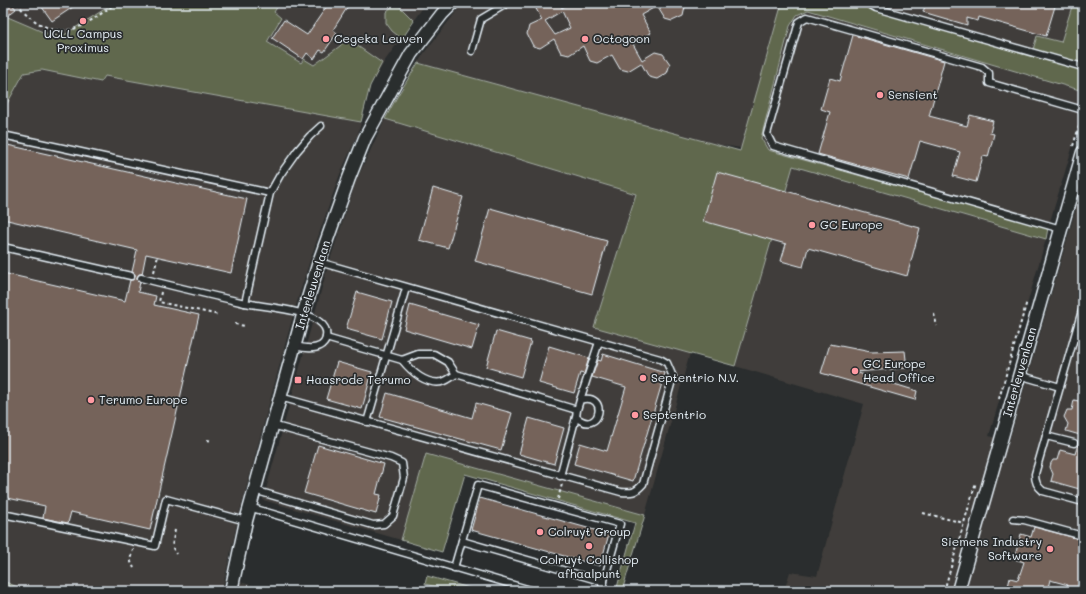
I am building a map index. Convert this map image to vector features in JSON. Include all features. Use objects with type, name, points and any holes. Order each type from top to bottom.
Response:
[{"type":"street","name":"Interleuvenlaan","points":[[231,591],[254,490],[303,315],[319,262],[349,178],[365,138],[411,54],[442,14],[453,3]]},
{"type":"street","name":"Interleuvenlaan","points":[[958,591],[1061,229],[1078,191],[1083,152]]},
{"type":"lane","points":[[472,51],[481,19],[508,3]]},
{"type":"lane","points":[[867,3],[876,8],[1083,67]]},
{"type":"lane","points":[[1061,229],[773,146],[766,134],[799,22],[807,17],[982,67],[989,73],[989,83],[1083,110]]},
{"type":"lane","points":[[245,303],[270,193],[280,175],[297,151],[321,126]]},
{"type":"lane","points":[[3,135],[270,193]]},
{"type":"lane","points":[[3,247],[131,276]]},
{"type":"lane","points":[[280,397],[621,492],[631,493],[639,489],[643,484],[673,377],[667,363],[660,359],[406,288],[319,262]]},
{"type":"lane","points":[[141,278],[245,303],[303,315],[322,323],[326,330],[326,338],[322,345],[315,348],[295,346]]},
{"type":"lane","points":[[367,422],[406,288]]},
{"type":"lane","points":[[1083,307],[1046,436],[1035,481],[1042,491],[1083,502]]},
{"type":"lane","points":[[1074,337],[1083,340]]},
{"type":"lane","points":[[326,338],[402,360],[412,372],[427,380],[442,382],[456,374]]},
{"type":"lane","points":[[562,476],[577,410],[599,342]]},
{"type":"lane","points":[[402,360],[418,354],[434,354],[448,362],[456,374],[577,410]]},
{"type":"lane","points":[[1020,375],[1060,387]]},
{"type":"lane","points":[[576,417],[582,422],[591,422],[597,418],[599,411],[597,403],[592,399],[587,398],[580,400]]},
{"type":"lane","points":[[254,490],[373,525],[384,524],[393,516],[404,478],[402,463],[391,458],[272,425]]},
{"type":"lane","points":[[1046,436],[1074,443]]},
{"type":"lane","points":[[454,568],[478,485],[620,524],[601,591]]},
{"type":"lane","points":[[3,514],[155,546],[166,500],[246,521]]},
{"type":"lane","points":[[250,507],[534,591]]},
{"type":"lane","points":[[1013,519],[1024,520],[1083,536]]},
{"type":"lane","points":[[462,541],[604,582]]},
{"type":"path","points":[[17,3],[27,16],[37,23],[48,28],[60,30],[72,29],[83,25],[116,3]]},
{"type":"path","points":[[154,272],[158,256]]},
{"type":"path","points":[[162,289],[159,302],[219,316]]},
{"type":"path","points":[[934,314],[936,326]]},
{"type":"path","points":[[235,324],[245,326]]},
{"type":"path","points":[[207,440],[212,441]]},
{"type":"path","points":[[556,506],[562,476]]},
{"type":"path","points":[[923,513],[964,523]]},
{"type":"path","points":[[176,530],[172,546],[176,554]]},
{"type":"path","points":[[134,568],[130,560],[135,542]]},
{"type":"shaded area","points":[[3,3],[426,3],[384,62],[370,86],[3,38]]},
{"type":"shaded area","points":[[463,3],[792,3],[749,149],[713,144],[418,63]]},
{"type":"shaded area","points":[[820,3],[1083,3],[1083,79]]},
{"type":"shaded area","points":[[808,10],[1083,91],[1083,112],[1048,228],[768,150],[761,138],[790,26],[797,15]]},
{"type":"shaded area","points":[[42,70],[101,82],[105,76],[361,122],[358,134],[340,174],[310,260],[294,312],[238,519],[222,591],[3,591],[3,111],[24,73]]},
{"type":"shaded area","points":[[385,119],[636,194],[594,327],[690,353],[645,515],[426,454],[401,540],[263,500],[328,266],[356,181]]},
{"type":"shaded area","points":[[793,166],[1046,239],[989,436],[1009,441],[1083,184],[1083,591],[784,591],[790,572],[817,576],[864,404],[735,366]]},
{"type":"shaded area","points":[[240,582],[271,591],[238,591]]},
{"type":"green space","points":[[114,3],[280,3],[274,12],[281,18],[267,42],[301,63],[304,59],[314,65],[340,46],[346,38],[382,63],[370,86],[361,122],[105,76],[101,82],[42,70],[24,73],[3,111],[3,15],[43,32],[61,37]]},
{"type":"green space","points":[[396,3],[414,21],[402,39],[392,31],[386,23],[386,12]]},
{"type":"green space","points":[[782,3],[857,3],[1032,53],[1037,36],[1061,42],[1073,3],[1083,3],[1083,91],[808,10],[797,15],[790,26],[761,138],[768,150],[1048,228],[1046,239],[793,166],[735,366],[594,327],[636,194],[385,119],[418,63],[740,151]]},
{"type":"green space","points":[[426,454],[645,515],[622,591],[616,591],[635,523],[465,474],[442,552],[401,540]]},
{"type":"green space","points":[[427,576],[480,591],[452,591],[425,584]]},
{"type":"green space","points":[[3,581],[27,591],[3,591]]},
{"type":"building","points":[[3,3],[11,3],[16,9],[7,16],[3,10]]},
{"type":"building","points":[[39,3],[79,3],[52,21]]},
{"type":"building","points":[[329,3],[350,3],[333,30],[337,33],[324,52],[320,50],[314,59],[307,53],[303,59],[272,38],[284,20],[307,35]]},
{"type":"building","name":"Octogoon","points":[[533,3],[560,3],[562,8],[570,3],[682,3],[685,7],[683,16],[672,21],[665,19],[657,6],[641,15],[651,33],[633,44],[642,60],[655,52],[663,54],[670,64],[667,73],[657,79],[649,77],[641,63],[628,71],[620,69],[612,55],[597,63],[590,61],[583,46],[569,55],[561,53],[554,39],[540,48],[533,46],[527,34],[529,26],[542,20]],"holes":[[[562,11],[570,28],[555,35],[545,21]]]},
{"type":"building","points":[[926,3],[1056,3],[1046,36],[979,17],[978,21],[967,18],[967,25],[923,12]]},
{"type":"building","name":"Sensient","points":[[853,35],[944,61],[929,116],[967,126],[970,115],[993,121],[990,133],[994,134],[988,157],[983,156],[976,182],[953,176],[960,152],[920,141],[909,179],[818,154],[830,112],[821,109],[830,78],[840,81]]},
{"type":"building","name":"Terumo Europe","points":[[3,144],[247,199],[231,273],[146,254],[142,274],[139,274],[137,277],[137,280],[140,282],[138,292],[156,296],[154,305],[199,315],[150,530],[71,512],[68,523],[43,518],[45,506],[3,497],[3,273],[125,301],[130,280],[133,280],[135,277],[135,274],[132,272],[137,250],[3,219]]},
{"type":"building","name":"GC Europe","points":[[717,172],[920,228],[907,276],[808,248],[803,267],[781,261],[786,244],[703,221]]},
{"type":"building","points":[[433,188],[463,197],[448,248],[419,240]]},
{"type":"building","points":[[490,208],[607,241],[592,294],[475,261]]},
{"type":"building","points":[[357,292],[392,302],[382,339],[346,329]]},
{"type":"building","points":[[410,305],[479,325],[472,349],[404,329]]},
{"type":"building","points":[[496,331],[531,341],[521,377],[486,367]]},
{"type":"building","name":"GC Europe Head Office","points":[[830,344],[871,352],[905,351],[907,368],[855,372],[917,391],[915,400],[821,373]]},
{"type":"building","points":[[549,346],[589,358],[584,374],[580,373],[574,393],[539,383]]},
{"type":"building","name":"Septentrio","points":[[603,354],[665,373],[633,481],[574,464],[580,443],[607,451],[626,387],[592,377],[598,360],[601,361]]},
{"type":"building","points":[[337,362],[372,372],[362,409],[326,399]]},
{"type":"building","points":[[387,393],[472,418],[476,403],[512,413],[501,450],[380,417]]},
{"type":"building","points":[[1074,400],[1083,402],[1083,490],[1051,481],[1053,474],[1050,467],[1051,463],[1053,460],[1057,460],[1060,450],[1075,454],[1078,444],[1080,435],[1066,431],[1068,424],[1064,417],[1067,410],[1072,410]]},
{"type":"building","points":[[529,418],[564,428],[554,464],[519,454]]},
{"type":"building","points":[[318,445],[384,464],[376,494],[381,495],[376,514],[304,493]]},
{"type":"building","name":"Colruyt Group","points":[[480,498],[609,534],[600,566],[471,530]]},
{"type":"building","name":"Siemens Industry Software","points":[[1034,527],[1083,540],[1083,591],[1066,591],[1068,585],[1050,580],[1047,591],[1007,591],[1010,578],[1018,580],[1024,562],[1014,559],[1021,534],[1031,537]]},
{"type":"place","name":"UCLL Campus Proximus","points":[[83,21]]},
{"type":"place","name":"Cegeka Leuven","points":[[326,39]]},
{"type":"place","name":"Octogoon","points":[[585,39]]},
{"type":"place","name":"Sensient","points":[[880,95]]},
{"type":"place","name":"GC Europe","points":[[812,225]]},
{"type":"place","name":"GC Europe Head Office","points":[[855,371]]},
{"type":"place","name":"Septentrio N.V.","points":[[643,378]]},
{"type":"place","name":"Haasrode Terumo","points":[[298,380]]},
{"type":"place","name":"Terumo Europe","points":[[91,400]]},
{"type":"place","name":"Septentrio","points":[[635,415]]},
{"type":"place","name":"Colruyt Group","points":[[540,532]]},
{"type":"place","name":"Colruyt Collishop afhaalpunt","points":[[589,546]]},
{"type":"place","name":"Siemens Industry Software","points":[[1050,549]]}]
